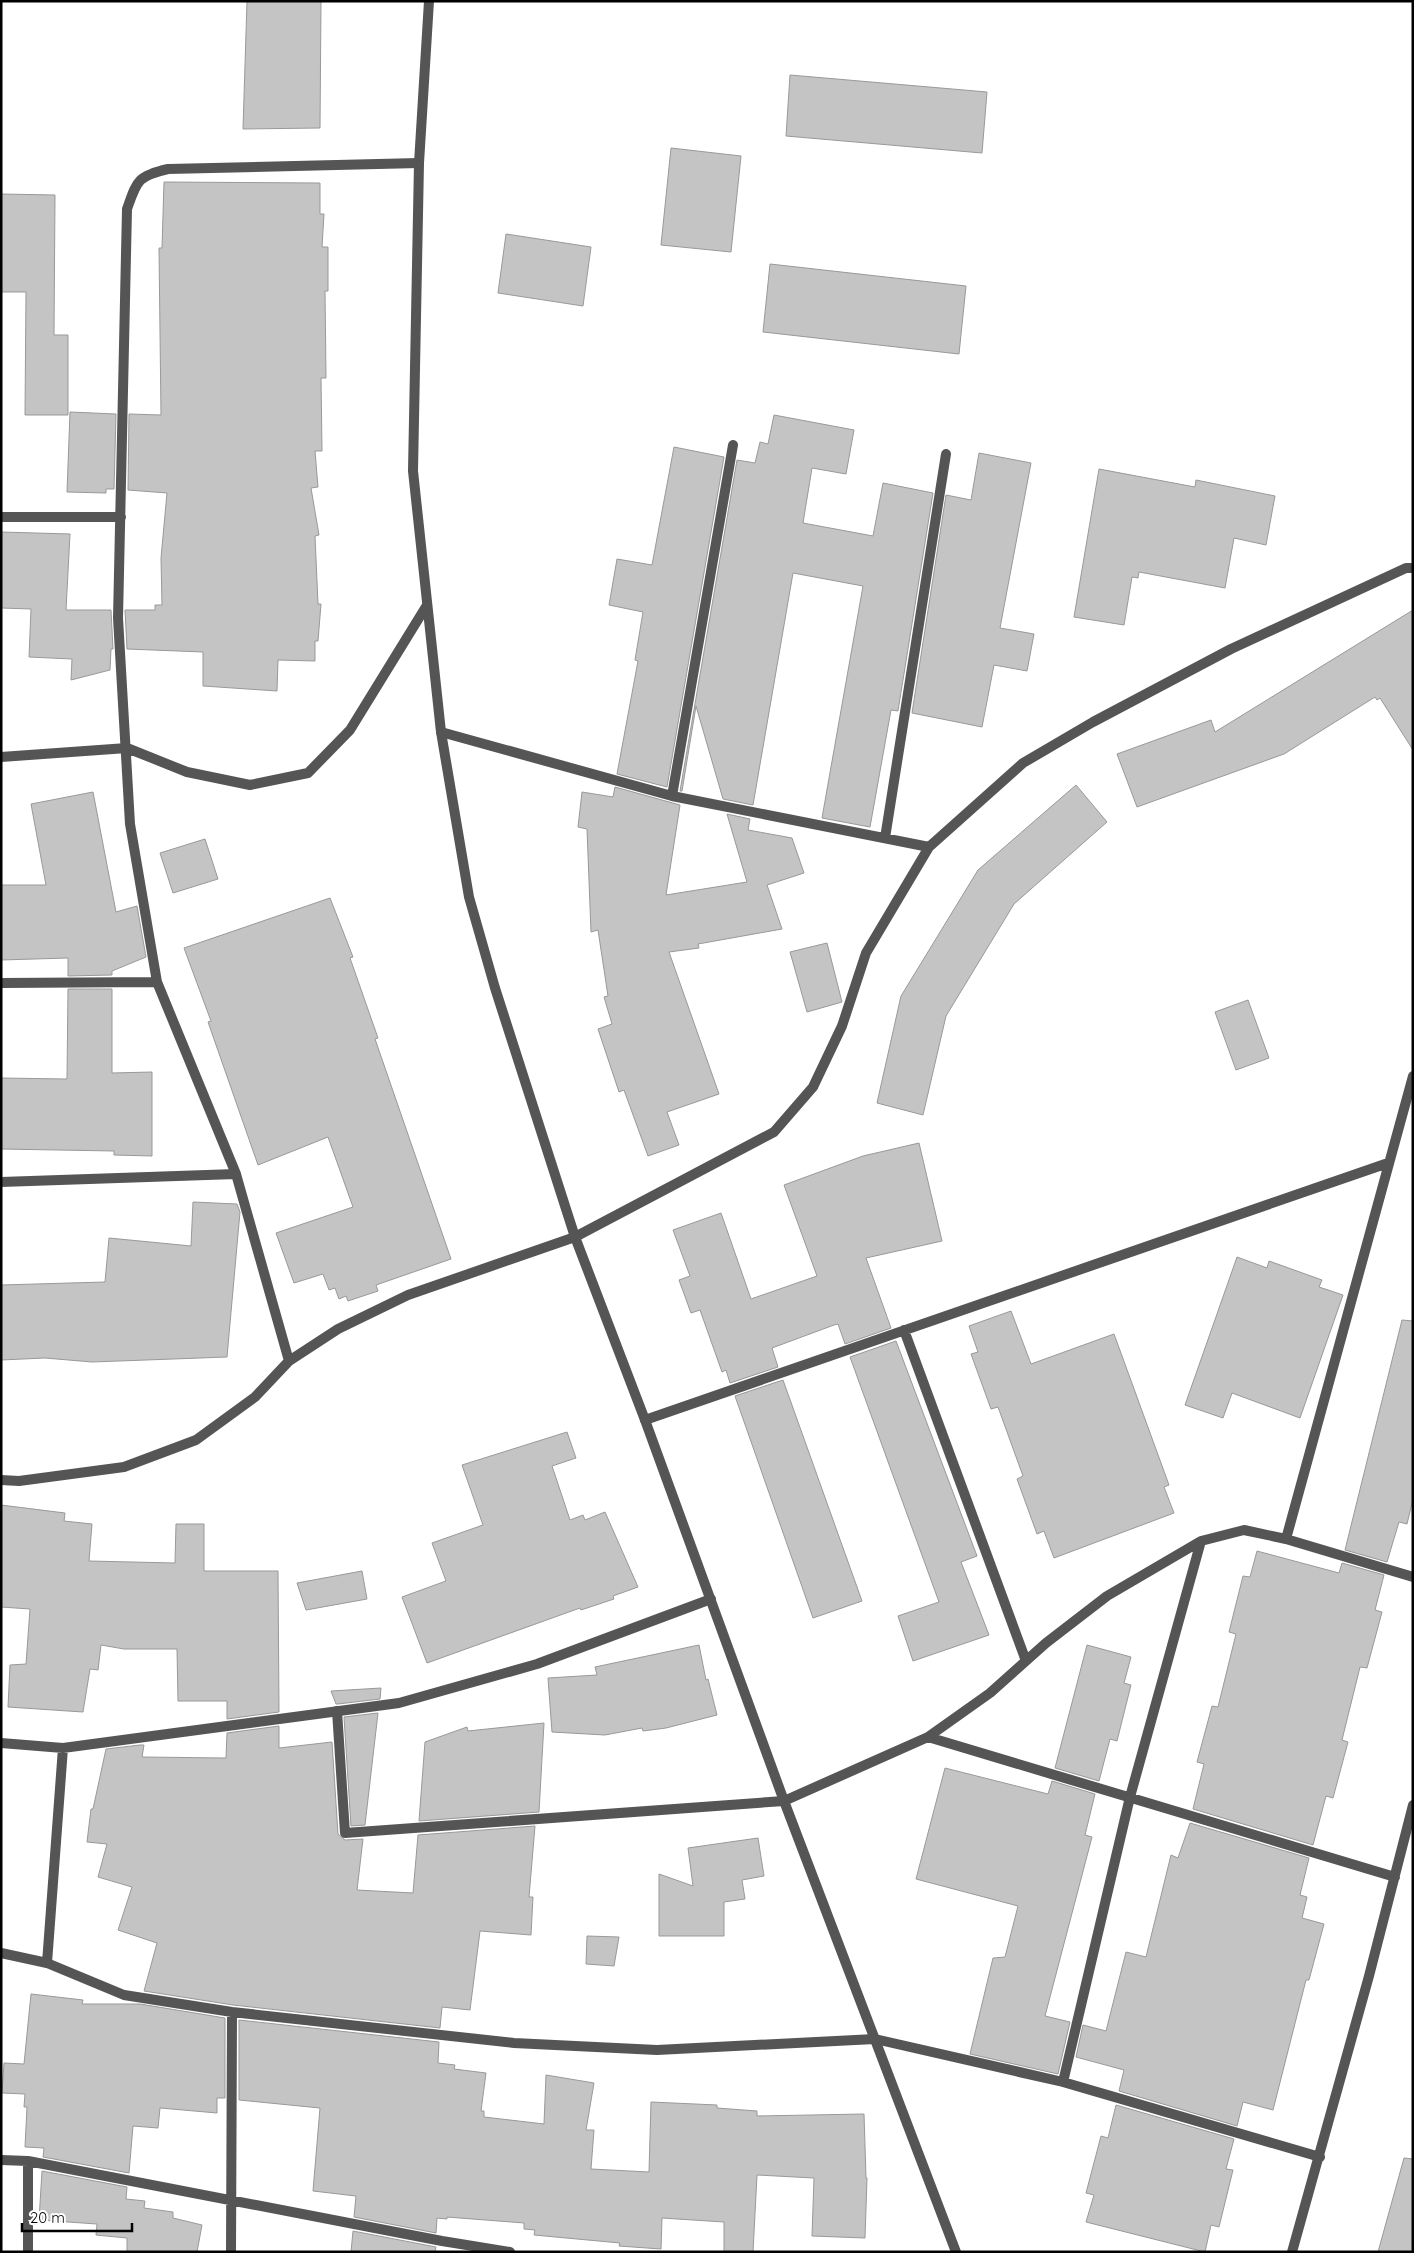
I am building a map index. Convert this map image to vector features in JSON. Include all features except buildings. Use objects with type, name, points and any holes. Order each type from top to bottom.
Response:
[{"type":"street","points":[[429,1],[419,163],[413,471],[442,732],[469,897],[495,988],[575,1237],[645,1420],[784,1801],[956,2252]]},
{"type":"street","points":[[289,1361],[236,1174],[157,982],[130,824],[118,618],[127,209],[136,184],[148,174],[168,170],[419,163]]},
{"type":"street","points":[[672,796],[733,445]]},
{"type":"street","points":[[885,838],[946,454]]},
{"type":"street","points":[[1,517],[121,517]]},
{"type":"street","points":[[1,1480],[18,1481],[124,1467],[196,1440],[255,1397],[289,1361],[338,1328],[408,1295],[575,1237],[774,1132],[813,1087],[842,1026],[866,953],[929,847],[1023,763],[1093,722],[1231,649],[1406,568],[1413,568]]},
{"type":"street","points":[[1,757],[127,748],[188,772],[250,785],[308,773],[350,730],[428,605]]},
{"type":"street","points":[[442,732],[672,796],[929,847]]},
{"type":"street","points":[[1,983],[157,982]]},
{"type":"street","points":[[1286,1539],[1413,1076]]},
{"type":"street","points":[[645,1420],[1388,1163]]},
{"type":"street","points":[[1,1182],[236,1174]]},
{"type":"street","points":[[904,1330],[1026,1661]]},
{"type":"street","points":[[337,1711],[345,1833],[784,1801],[928,1737],[990,1694],[1026,1661],[1107,1596],[1201,1541],[1244,1530],[1286,1539],[1413,1577]]},
{"type":"street","points":[[1064,2082],[1130,1797],[1201,1541]]},
{"type":"street","points":[[1,1743],[63,1748],[399,1703],[537,1664],[711,1599]]},
{"type":"street","points":[[928,1737],[1395,1877]]},
{"type":"street","points":[[48,1963],[63,1748]]},
{"type":"street","points":[[1292,2252],[1320,2157],[1413,1804]]},
{"type":"street","points":[[1,1953],[48,1963],[124,1995],[232,2012],[514,2043],[657,2050],[875,2039],[1064,2082],[1320,2157]]},
{"type":"street","points":[[231,2252],[232,2012]]},
{"type":"street","points":[[1,2160],[28,2161],[442,2242],[510,2252]]},
{"type":"street","points":[[28,2161],[28,2252]]}]
